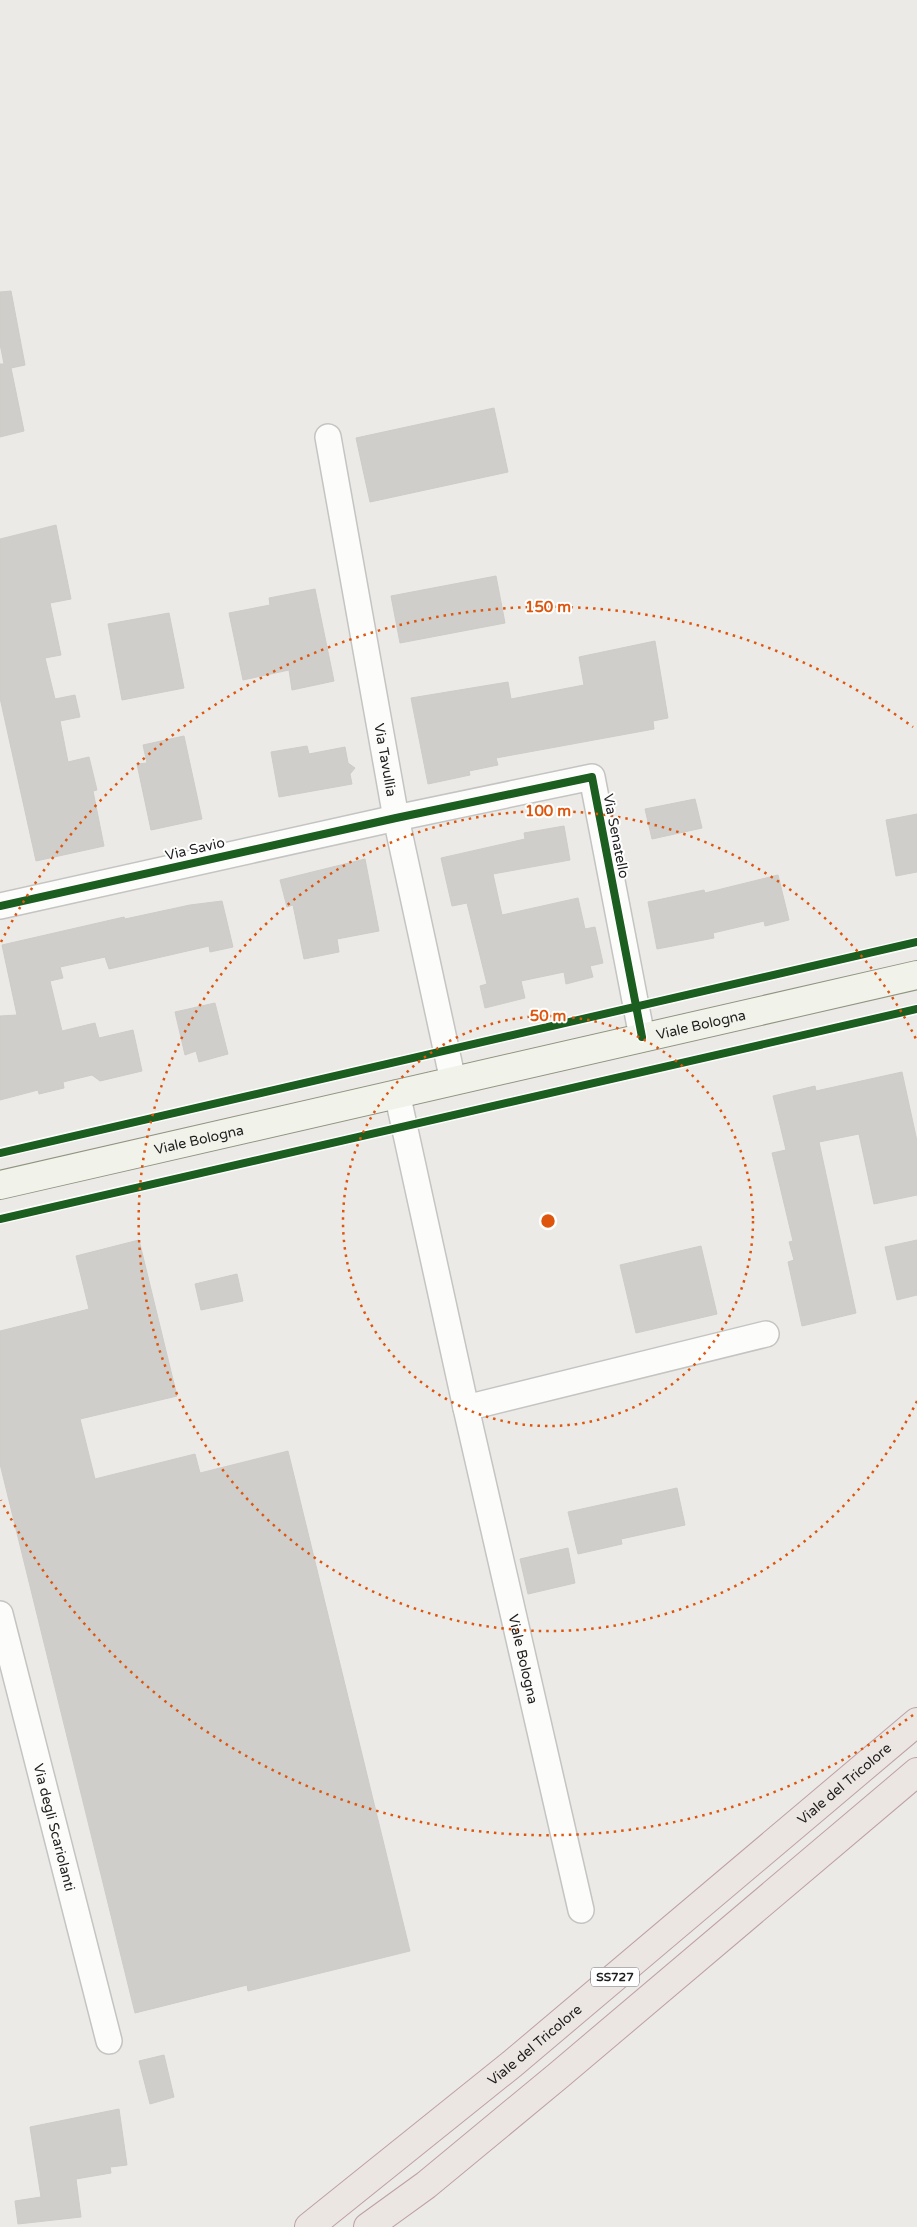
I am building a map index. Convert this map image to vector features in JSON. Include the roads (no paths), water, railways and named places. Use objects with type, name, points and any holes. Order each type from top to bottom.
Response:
[{"type":"highway","name":"Viale del Tricolore","points":[[309,2227],[512,2064],[917,1722]]},
{"type":"highway","name":"SS727","points":[[368,2227],[426,2185],[544,2088],[917,1772]]},
{"type":"main road","name":"Viale Bologna","points":[[0,1185],[917,975]]},
{"type":"street","name":"Via Tavullia","points":[[328,437],[396,818],[452,1081]]},
{"type":"street","name":"Via Senatello","points":[[396,818],[592,777],[642,1037]]},
{"type":"street","name":"Via Savio","points":[[1,899],[396,818]]},
{"type":"street","name":"Viale Bologna","points":[[397,1094],[466,1408],[581,1910]]},
{"type":"street","points":[[466,1408],[766,1334]]},
{"type":"street","name":"Via degli Scariolanti","points":[[0,1614],[109,2041]]}]
